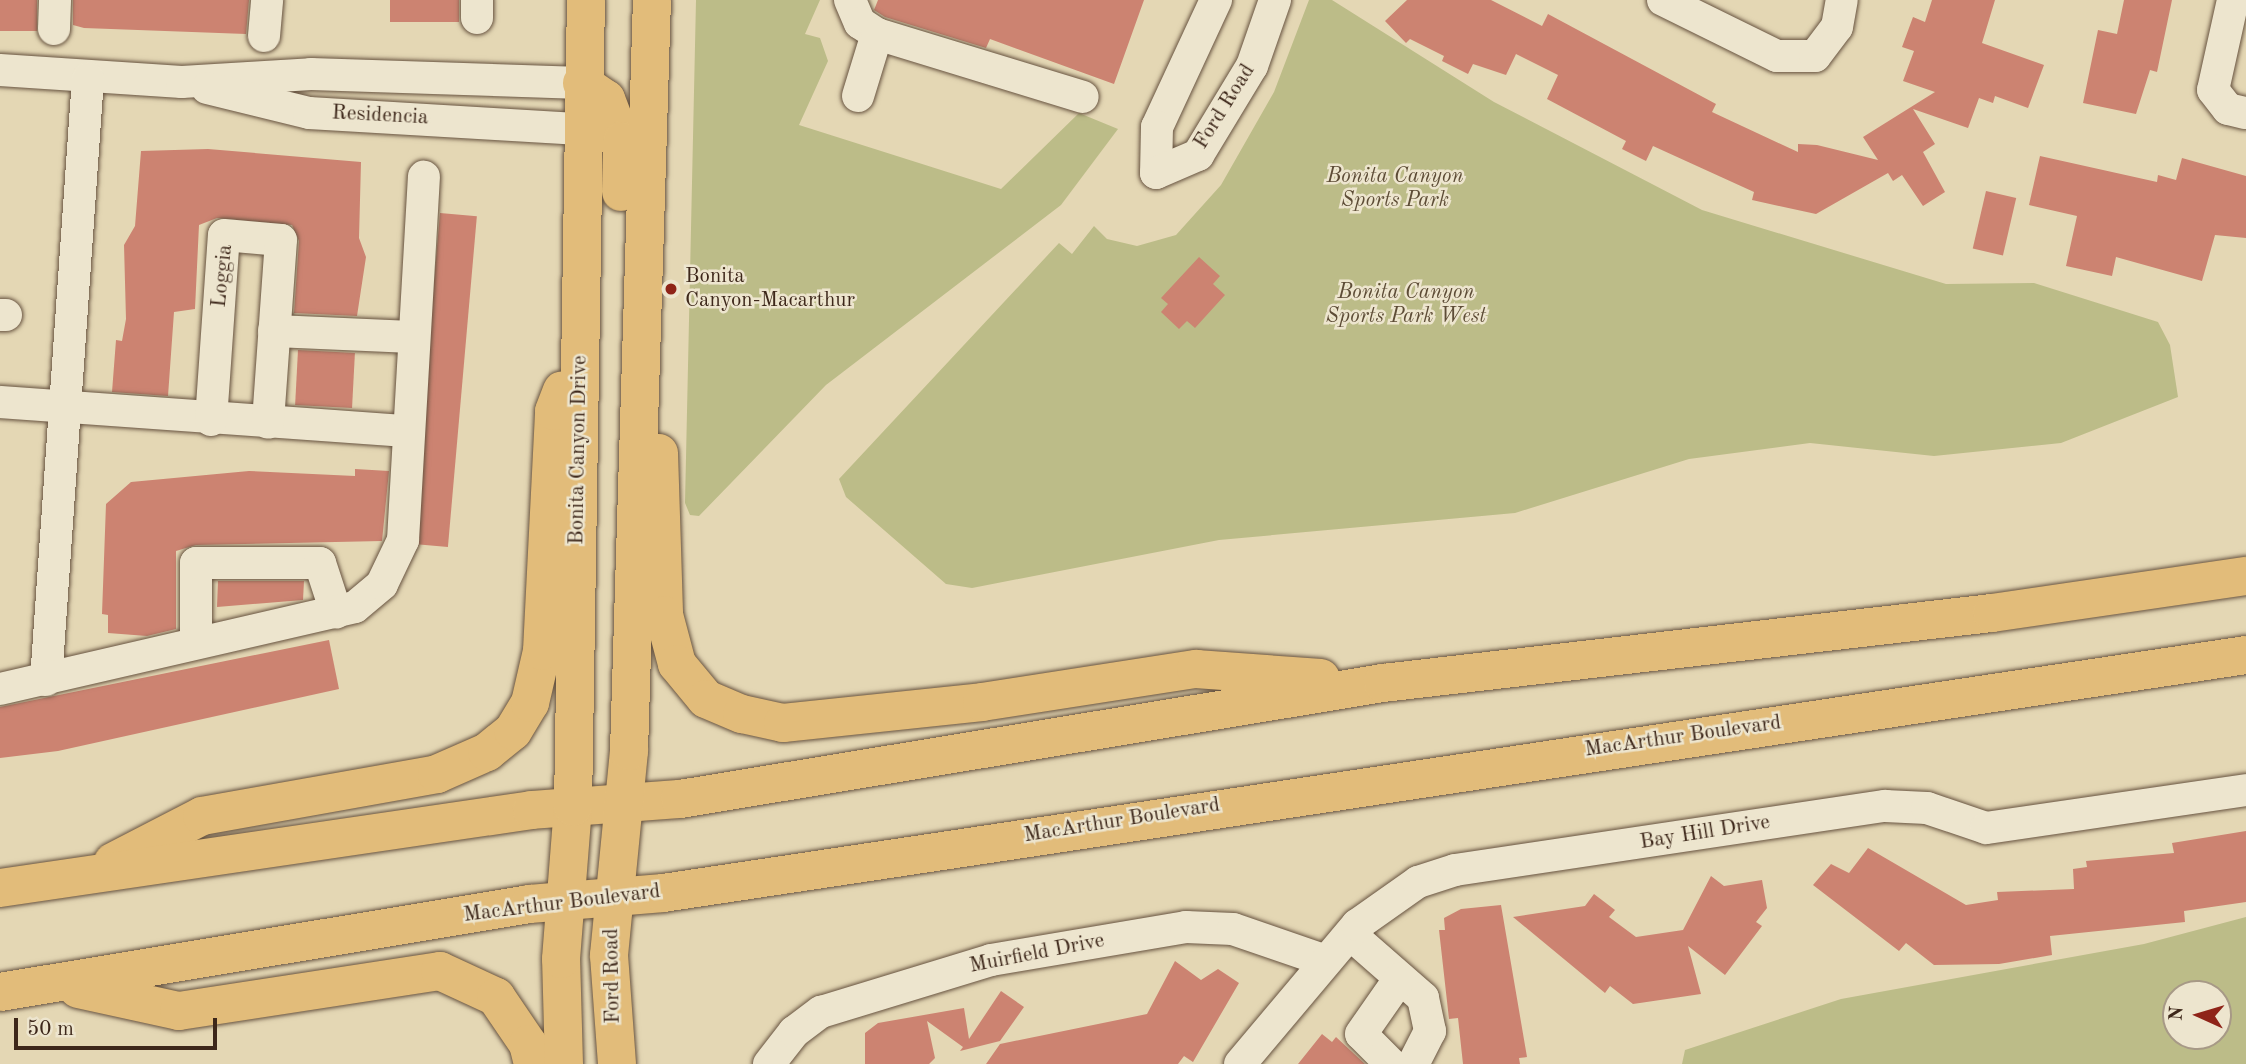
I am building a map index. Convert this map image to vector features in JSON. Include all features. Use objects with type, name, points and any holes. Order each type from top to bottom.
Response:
[{"type":"main road","name":"Bonita Canyon Drive","points":[[565,900],[573,807],[581,342],[581,130],[586,0]]},
{"type":"main road","points":[[623,804],[642,336],[652,0]]},
{"type":"main road","points":[[582,83],[607,99],[622,141],[619,285],[642,336],[663,480],[664,615],[677,664],[706,699],[783,723],[982,702],[1196,669],[1383,683]]},
{"type":"main road","points":[[84,876],[202,816],[437,774],[487,752],[513,732],[530,703],[542,651],[554,411],[581,342]]},
{"type":"main road","points":[[0,888],[937,759],[1383,683],[1992,612],[2246,576]]},
{"type":"main road","name":"MacArthur Boulevard","points":[[0,992],[58,985],[565,900],[613,897],[2246,655]]},
{"type":"main road","name":"Ford Road","points":[[617,1064],[609,955],[623,804]]},
{"type":"main road","points":[[565,900],[565,1064]]},
{"type":"main road","points":[[58,985],[179,1011],[440,971],[496,997],[528,1044],[533,1064]]},
{"type":"street","points":[[264,36],[267,0]]},
{"type":"street","points":[[850,0],[860,23],[877,34],[1083,97]]},
{"type":"street","name":"Ford Road","points":[[1216,0],[1157,127],[1156,173],[1198,155],[1252,66],[1275,0]]},
{"type":"street","points":[[1663,0],[1777,56],[1815,56],[1837,27],[1842,0]]},
{"type":"street","points":[[2233,0],[2213,90],[2228,109],[2246,113]]},
{"type":"street","points":[[858,96],[877,34]]},
{"type":"street","name":"Residencia","points":[[0,70],[88,78],[182,82],[356,76],[582,83]]},
{"type":"street","points":[[354,114],[356,76]]},
{"type":"street","points":[[46,680],[88,78]]},
{"type":"street","name":"Residencia","points":[[182,82],[282,109],[581,130]]},
{"type":"street","points":[[0,689],[355,607],[382,584],[403,540],[424,177]]},
{"type":"street","name":"Loggia","points":[[211,420],[224,235],[281,240],[268,423]]},
{"type":"street","points":[[274,331],[413,337]]},
{"type":"street","points":[[0,402],[66,405],[211,420],[408,431]]},
{"type":"street","points":[[196,643],[196,563],[320,563],[336,612]]},
{"type":"street","name":"Bay Hill Drive","points":[[1240,1064],[1350,934],[1385,901],[1455,870],[1885,806],[1927,808],[1986,828],[2246,790]]},
{"type":"street","name":"Muirfield Drive","points":[[769,1064],[794,1032],[821,1012],[991,960],[1186,927],[1233,929],[1326,961]]},
{"type":"street","points":[[1350,934],[1423,998],[1430,1031],[1413,1064]]},
{"type":"street","points":[[1391,1064],[1361,1034],[1400,978]]},
{"type":"green space","points":[[696,0],[820,0],[805,34],[820,38],[828,61],[799,125],[1001,189],[1079,113],[1118,129],[1061,205],[826,385],[699,516],[690,515],[685,503]]},
{"type":"green space","name":"Bonita Canyon Sports Park West","points":[[1309,0],[1332,0],[1494,102],[1702,210],[1946,284],[2034,283],[2158,322],[2170,345],[2178,397],[2061,443],[1934,456],[1810,443],[1689,459],[1515,513],[1219,540],[972,588],[946,584],[846,497],[839,479],[1059,243],[1072,254],[1094,226],[1107,239],[1137,246],[1176,235],[1221,185],[1274,92]]},
{"type":"green space","points":[[2246,917],[2246,1064],[1682,1064],[1685,1050],[1841,999],[2144,944]]},
{"type":"building","points":[[0,0],[37,0],[37,31],[0,31]]},
{"type":"building","points":[[73,0],[249,0],[246,34],[84,28],[73,25]]},
{"type":"building","points":[[390,0],[459,0],[459,22],[390,22]]},
{"type":"building","points":[[878,0],[1144,0],[1114,84],[990,39],[986,48],[885,17],[874,10]]},
{"type":"building","points":[[1407,0],[1491,0],[1542,26],[1548,14],[1716,104],[1712,112],[1798,152],[1798,144],[1817,145],[1878,160],[1863,137],[1935,92],[1903,81],[1914,51],[1902,47],[1913,17],[1925,22],[1932,0],[1995,0],[1982,43],[2044,65],[2028,108],[1995,96],[1993,103],[1979,98],[1968,128],[1913,109],[1935,144],[1923,152],[1945,192],[1923,206],[1902,175],[1893,181],[1888,173],[1816,214],[1752,200],[1754,192],[1653,146],[1646,161],[1622,149],[1626,141],[1547,99],[1558,75],[1516,54],[1506,75],[1473,64],[1468,74],[1442,61],[1444,56],[1410,39],[1406,43],[1385,21]]},
{"type":"building","points":[[2124,0],[2172,0],[2157,72],[2150,70],[2136,114],[2083,103],[2098,30],[2117,34]]},
{"type":"building","points":[[208,149],[361,162],[359,238],[366,257],[357,316],[294,313],[299,241],[292,225],[217,218],[199,225],[195,309],[174,312],[168,396],[112,392],[116,340],[122,341],[126,319],[124,245],[135,226],[141,151]]},
{"type":"building","points":[[2040,156],[2157,182],[2158,175],[2176,180],[2182,158],[2246,176],[2246,238],[2215,235],[2202,281],[2116,257],[2112,276],[2066,266],[2077,216],[2029,205]]},
{"type":"building","points":[[1986,191],[2016,198],[2003,255],[1973,248]]},
{"type":"building","points":[[440,213],[477,216],[448,547],[411,544]]},
{"type":"building","points":[[1199,257],[1220,276],[1213,284],[1225,295],[1195,328],[1187,321],[1179,329],[1161,312],[1168,304],[1161,298]]},
{"type":"building","points":[[298,350],[355,353],[352,408],[295,405]]},
{"type":"building","points":[[355,469],[389,471],[382,541],[196,545],[176,551],[176,629],[147,636],[108,633],[108,615],[102,614],[106,504],[131,482],[249,471],[355,476]]},
{"type":"building","points":[[218,581],[304,581],[303,600],[217,607]]},
{"type":"building","points":[[329,640],[339,689],[58,751],[0,758],[0,707]]},
{"type":"building","points":[[2246,831],[2246,902],[2184,911],[2185,922],[2050,936],[2052,955],[1999,964],[1934,965],[1906,943],[1899,951],[1813,885],[1831,864],[1849,873],[1868,848],[1966,905],[1998,900],[1997,892],[2074,889],[2073,869],[2087,867],[2086,861],[2174,853],[2172,843]]},
{"type":"building","points":[[1711,876],[1724,886],[1762,880],[1767,908],[1756,922],[1762,926],[1725,975],[1688,946],[1701,994],[1633,1004],[1610,986],[1605,993],[1513,917],[1585,906],[1594,894],[1615,910],[1609,917],[1636,937],[1683,930]]},
{"type":"building","points":[[1501,905],[1527,1057],[1519,1058],[1520,1064],[1463,1064],[1458,1018],[1449,1019],[1439,930],[1445,930],[1444,918],[1461,909]]},
{"type":"building","points":[[1175,961],[1201,980],[1218,969],[1239,983],[1193,1062],[1184,1056],[1178,1064],[986,1064],[1000,1044],[1147,1014]]},
{"type":"building","points":[[1001,991],[1024,1007],[1000,1041],[960,1051],[963,1047],[927,1021],[935,1058],[929,1064],[865,1064],[865,1033],[878,1023],[964,1008],[969,1039]]},
{"type":"building","points":[[1322,1034],[1332,1042],[1336,1037],[1365,1064],[1298,1064]]},
{"type":"place","name":"Bonita Canyon-Macarthur","points":[[671,289]]},
{"type":"park label","name":"Bonita Canyon Sports Park","points":[[1395,189]]}]
